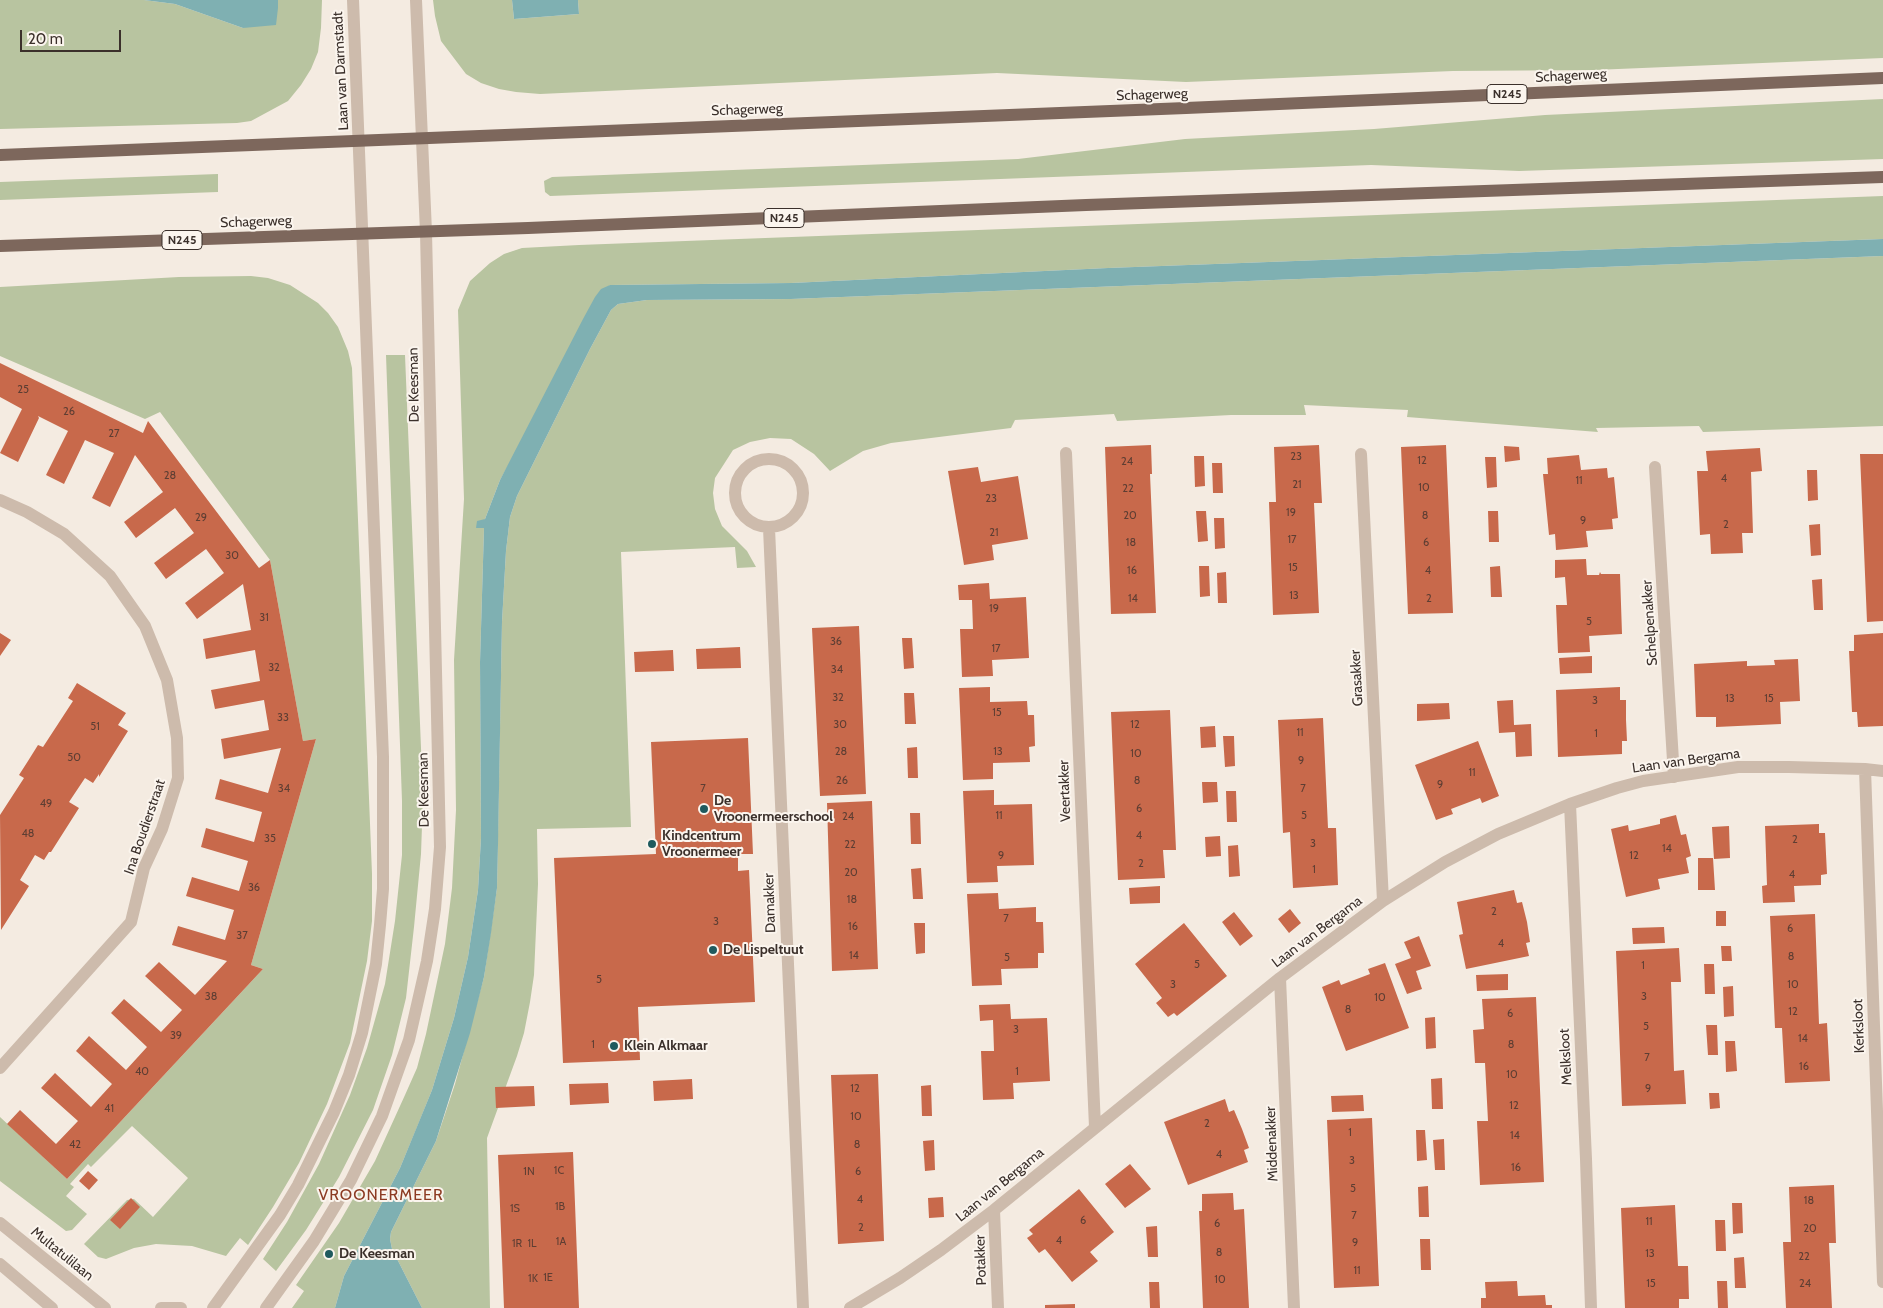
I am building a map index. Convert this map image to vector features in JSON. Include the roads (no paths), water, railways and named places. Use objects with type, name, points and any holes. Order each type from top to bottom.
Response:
[{"type":"main road","name":"Schagerweg","points":[[0,155],[1196,108],[1883,78]]},
{"type":"main road","name":"Schagerweg","points":[[0,246],[426,232],[1086,205],[1883,177]]},
{"type":"street","name":"Laan van Darmstadt","points":[[353,0],[360,141]]},
{"type":"street","points":[[416,0],[426,232]]},
{"type":"street","points":[[213,1308],[280,1215],[298,1185],[334,1112],[356,1054],[376,964],[383,889],[383,757],[360,141]]},
{"type":"street","name":"De Keesman","points":[[266,1308],[314,1242],[351,1180],[382,1116],[409,1040],[427,961],[435,908],[440,847],[426,232]]},
{"type":"street","name":"Veertakker","points":[[1066,453],[1095,1127]]},
{"type":"street","name":"Grasakker","points":[[1361,454],[1383,901]]},
{"type":"street","points":[[767,459],[778,460],[793,470],[802,484],[803,496],[796,514],[788,522],[769,528],[758,526],[748,520],[740,512],[735,501],[735,489],[738,478],[745,469],[755,462],[767,459]]},
{"type":"street","name":"Schelpenakker","points":[[1656,467],[1674,777]]},
{"type":"street","name":"Ina Boudierstraat","points":[[0,500],[27,512],[64,534],[110,576],[145,626],[167,680],[177,738],[178,778],[162,829],[144,868],[131,922],[0,1068]]},
{"type":"street","name":"Damakker","points":[[769,528],[803,1308]]},
{"type":"street","name":"Laan van Bergama","points":[[850,1308],[900,1278],[994,1210],[1280,978],[1383,901],[1445,862],[1498,834],[1570,804],[1643,781],[1738,767],[1865,769],[1883,771]]},
{"type":"street","name":"Kerksloot","points":[[1865,769],[1883,1282]]},
{"type":"street","name":"Melksloot","points":[[1570,804],[1591,1308]]},
{"type":"street","name":"Middenakker","points":[[1280,978],[1294,1308]]},
{"type":"street","name":"Potakker","points":[[994,1210],[998,1308]]},
{"type":"street","name":"Multatulilaan","points":[[0,1223],[104,1308]]},
{"type":"street","points":[[0,1264],[52,1308]]},
{"type":"street","points":[[161,1308],[181,1308]]},
{"type":"water","points":[[144,0],[278,0],[276,25],[243,28],[175,4]]},
{"type":"water","points":[[512,0],[578,0],[579,14],[514,19]]},
{"type":"water","points":[[1883,239],[1883,256],[791,299],[647,300],[618,304],[611,310],[590,349],[517,496],[510,517],[502,622],[497,888],[484,977],[470,1033],[436,1141],[391,1232],[390,1239],[392,1249],[422,1308],[335,1308],[344,1276],[400,1168],[432,1090],[454,1018],[468,957],[478,890],[481,838],[480,662],[484,528],[476,528],[477,521],[485,519],[500,480],[583,319],[601,289],[610,285],[791,283],[1108,268]]},
{"type":"place","name":"De Vroonermeerschool","points":[[704,809]]},
{"type":"place","name":"Kindcentrum Vroonermeer","points":[[652,844]]},
{"type":"place","name":"De Lispeltuut","points":[[713,950]]},
{"type":"place","name":"Klein Alkmaar","points":[[614,1046]]},
{"type":"place","name":"De Keesman","points":[[329,1254]]},
{"type":"district","name":"VROONERMEER","points":[[381,1195]]}]
